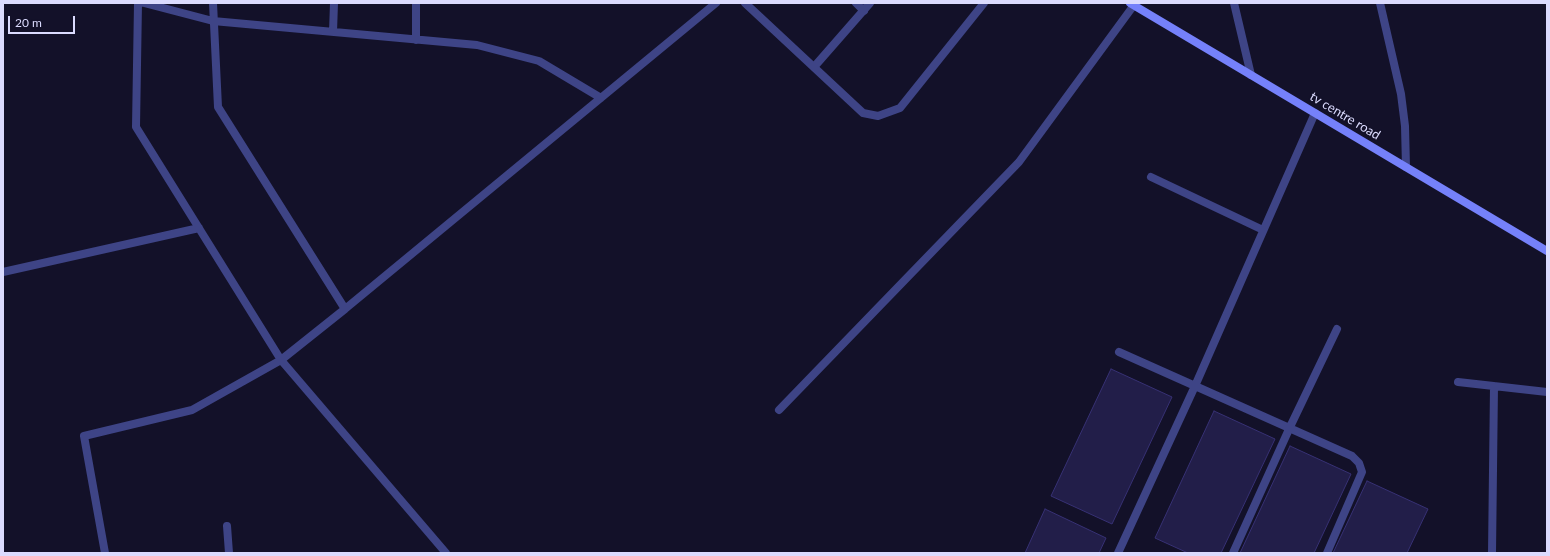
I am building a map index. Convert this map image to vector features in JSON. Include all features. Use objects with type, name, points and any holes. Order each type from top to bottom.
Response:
[{"type":"main road","name":"tv centre road","points":[[1132,4],[1547,250]]},
{"type":"street","points":[[138,3],[136,127],[281,360],[446,553]]},
{"type":"street","points":[[144,3],[213,21],[477,45],[539,61],[601,98]]},
{"type":"street","points":[[213,3],[218,107],[345,309]]},
{"type":"street","points":[[333,32],[334,3]]},
{"type":"street","points":[[416,3],[416,40]]},
{"type":"street","points":[[105,553],[84,436],[192,410],[281,360],[716,3]]},
{"type":"street","points":[[745,3],[862,113],[878,116],[900,108],[984,3]]},
{"type":"street","points":[[856,3],[864,11]]},
{"type":"street","points":[[814,67],[870,3]]},
{"type":"street","points":[[1234,3],[1251,75]]},
{"type":"street","points":[[1380,3],[1401,94],[1405,126],[1406,167]]},
{"type":"street","points":[[779,410],[1019,162],[1132,4]]},
{"type":"street","points":[[1118,553],[1195,386],[1315,113]]},
{"type":"street","points":[[1151,177],[1263,230]]},
{"type":"street","points":[[3,272],[199,228]]},
{"type":"street","points":[[1233,553],[1290,427],[1337,329]]},
{"type":"street","points":[[1119,352],[1290,427],[1352,456],[1359,463],[1362,472],[1327,553]]},
{"type":"street","points":[[1458,382],[1547,392]]},
{"type":"street","points":[[1492,553],[1494,386]]},
{"type":"street","points":[[227,526],[229,553]]},
{"type":"building","points":[[1111,369],[1172,397],[1112,524],[1051,496]]},
{"type":"building","points":[[1214,411],[1275,439],[1221,553],[1188,553],[1155,538]]},
{"type":"building","points":[[1290,446],[1351,474],[1314,553],[1240,553]]},
{"type":"building","points":[[1367,481],[1428,509],[1407,553],[1333,553]]},
{"type":"building","points":[[1045,509],[1106,538],[1099,553],[1025,553]]}]
